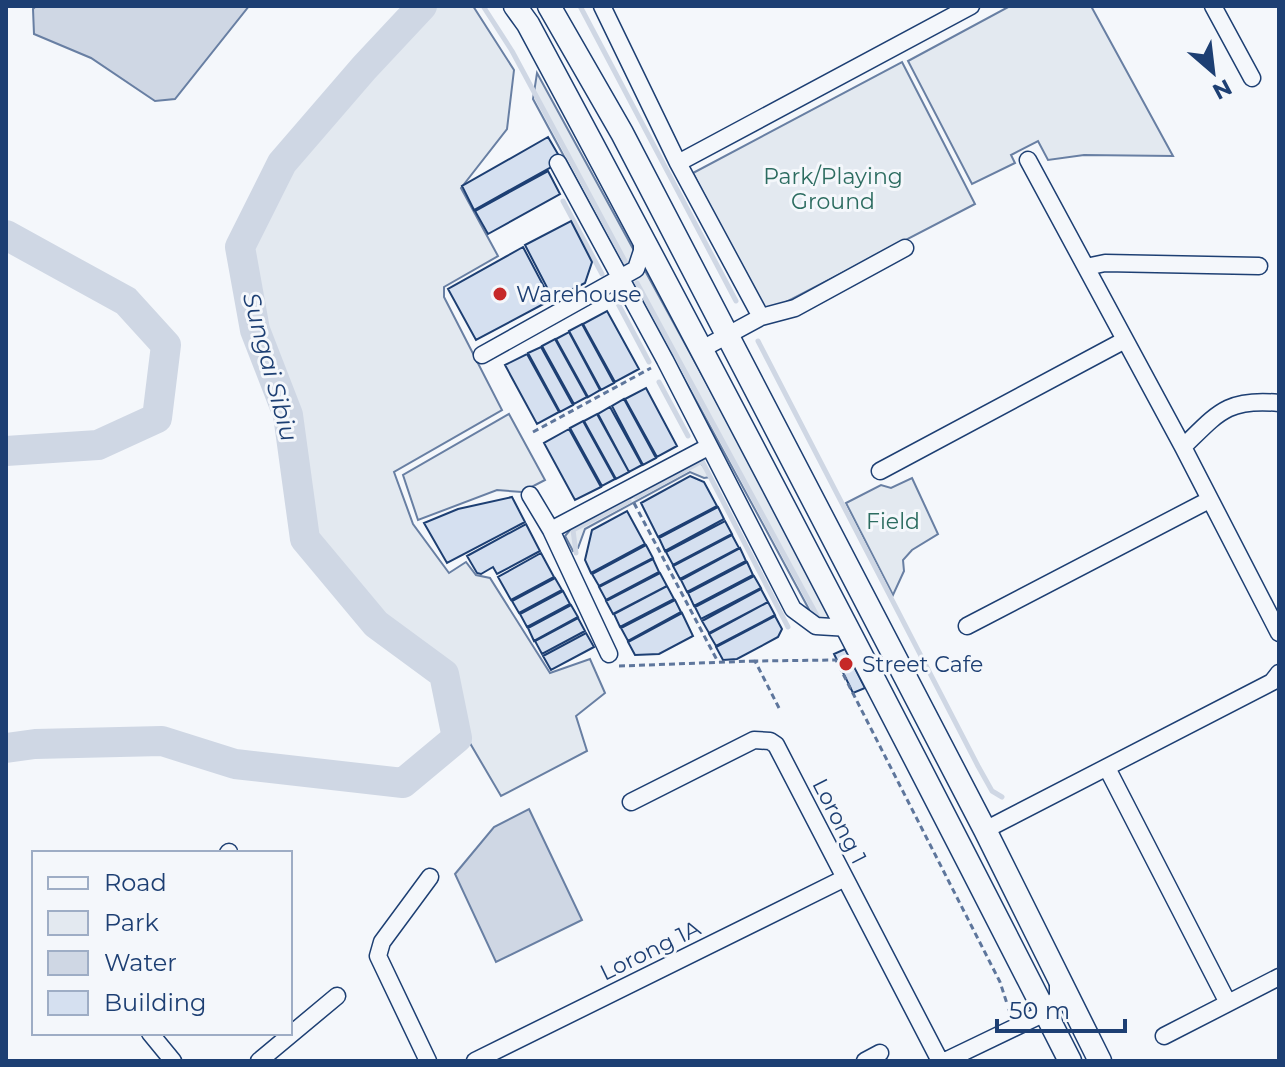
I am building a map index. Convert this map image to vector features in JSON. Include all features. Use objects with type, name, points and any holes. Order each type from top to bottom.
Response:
[{"type":"street","points":[[602,6],[678,163],[761,317]]},
{"type":"street","points":[[678,163],[971,6]]},
{"type":"street","points":[[1213,6],[1252,78]]},
{"type":"street","points":[[551,8],[622,133],[985,830],[1100,1061]]},
{"type":"street","points":[[521,15],[642,236],[849,628],[1070,1061]]},
{"type":"street","points":[[1028,160],[1279,633]]},
{"type":"street","points":[[558,163],[665,360],[793,609],[816,626],[849,628]]},
{"type":"street","points":[[482,355],[636,269],[640,261],[642,236]]},
{"type":"street","points":[[702,349],[761,317],[795,308],[905,248]]},
{"type":"street","points":[[1086,267],[1105,263],[1259,266]]},
{"type":"street","points":[[880,471],[1125,340]]},
{"type":"street","points":[[1183,447],[1216,415],[1236,403],[1279,403]]},
{"type":"street","points":[[551,530],[708,447]]},
{"type":"street","points":[[530,495],[551,530],[612,660]]},
{"type":"street","points":[[967,626],[1209,500]]},
{"type":"street","points":[[985,830],[1272,682],[1279,673]]},
{"type":"street","name":"Lorong 1","points":[[631,802],[754,740],[770,741],[776,745],[942,1061]]},
{"type":"street","points":[[1107,768],[1228,1003]]},
{"type":"street","points":[[428,1061],[378,956],[378,949],[430,877]]},
{"type":"street","name":"Lorong 1A","points":[[475,1061],[845,878]]},
{"type":"street","points":[[1164,1036],[1279,977]]},
{"type":"street","points":[[942,1061],[1045,1013],[1058,997],[1058,979]]},
{"type":"street","points":[[292,1034],[337,996]]},
{"type":"street","points":[[152,1035],[173,1061]]},
{"type":"street","points":[[259,1061],[290,1035]]},
{"type":"street","points":[[865,1061],[880,1053]]},
{"type":"path","points":[[533,432],[665,360]]},
{"type":"path","points":[[628,491],[718,662]]},
{"type":"path","points":[[612,660],[836,660],[1000,982],[1011,1012],[998,1019]]},
{"type":"path","points":[[755,661],[779,708]]},
{"type":"green space","points":[[431,6],[473,6],[514,70],[507,129],[461,188],[498,256],[444,287],[444,297],[502,410],[394,472],[413,524],[449,573],[466,562],[476,575],[490,578],[550,673],[590,659],[605,693],[576,716],[587,751],[501,796],[467,738],[448,669],[385,621],[312,539],[297,420],[264,333],[251,249],[288,172]]},
{"type":"green space","points":[[1010,6],[1091,6],[1173,156],[1084,155],[1048,160],[1038,141],[1011,155],[1015,163],[972,184],[908,61]]},
{"type":"green space","name":"Park/Playing Ground","points":[[902,62],[975,204],[765,313],[693,173]]},
{"type":"green space","points":[[537,73],[837,622],[818,626],[533,99]]},
{"type":"green space","points":[[509,414],[545,480],[522,492],[497,490],[418,520],[403,475]]},
{"type":"green space","points":[[701,463],[711,477],[704,478],[690,472],[585,529],[578,548],[573,551],[565,536],[570,530]]},
{"type":"green space","name":"Field","points":[[912,478],[938,534],[912,550],[903,560],[904,571],[893,595],[846,503],[881,485],[891,488]]},
{"type":"water","points":[[36,6],[249,6],[175,99],[155,101],[91,58],[34,34],[33,9]]},
{"type":"water","points":[[529,809],[582,920],[496,962],[455,874],[494,827]]},
{"type":"building","points":[[548,137],[562,161],[474,210],[462,186]]},
{"type":"building","points":[[548,171],[560,194],[488,234],[475,211]]},
{"type":"building","points":[[571,221],[592,262],[585,283],[553,299],[525,245]]},
{"type":"building","name":"Warehouse","points":[[523,247],[551,300],[476,340],[448,289]]},
{"type":"building","points":[[607,311],[639,369],[615,382],[583,324]]},
{"type":"building","points":[[582,324],[614,383],[601,390],[569,331]]},
{"type":"building","points":[[569,332],[600,390],[588,397],[556,339]]},
{"type":"building","points":[[555,339],[587,397],[574,404],[542,346]]},
{"type":"building","points":[[541,347],[573,405],[560,412],[528,353]]},
{"type":"building","points":[[527,354],[559,412],[537,424],[505,365]]},
{"type":"building","points":[[646,388],[677,446],[657,457],[625,399]]},
{"type":"building","points":[[624,399],[656,458],[643,465],[612,406]]},
{"type":"building","points":[[610,407],[642,465],[629,472],[598,414]]},
{"type":"building","points":[[597,414],[629,472],[616,479],[584,421]]},
{"type":"building","points":[[583,421],[615,479],[602,486],[570,428]]},
{"type":"building","points":[[569,429],[601,487],[575,500],[544,443]]},
{"type":"building","points":[[690,476],[704,482],[717,506],[658,537],[641,503]]},
{"type":"building","points":[[512,497],[525,522],[447,563],[424,523],[458,509]]},
{"type":"building","points":[[718,507],[724,519],[665,551],[659,538]]},
{"type":"building","points":[[627,511],[645,544],[591,573],[585,560],[592,530]]},
{"type":"building","points":[[725,521],[732,534],[673,565],[666,552]]},
{"type":"building","points":[[526,524],[540,551],[497,574],[493,567],[477,573],[467,556]]},
{"type":"building","points":[[732,535],[739,548],[680,579],[673,566]]},
{"type":"building","points":[[646,545],[653,558],[599,586],[592,574]]},
{"type":"building","points":[[740,548],[746,561],[687,592],[681,580]]},
{"type":"building","points":[[541,553],[554,577],[511,600],[498,577]]},
{"type":"building","points":[[653,559],[659,572],[606,600],[599,587]]},
{"type":"building","points":[[747,562],[753,575],[694,606],[688,593]]},
{"type":"building","points":[[660,573],[667,586],[613,614],[606,601]]},
{"type":"building","points":[[754,576],[761,588],[701,619],[695,607]]},
{"type":"building","points":[[555,578],[562,590],[519,613],[512,601]]},
{"type":"building","points":[[667,586],[674,599],[620,627],[614,614]]},
{"type":"building","points":[[761,589],[768,602],[709,633],[702,621]]},
{"type":"building","points":[[563,591],[570,604],[527,627],[520,614]]},
{"type":"building","points":[[675,600],[681,612],[628,641],[621,628]]},
{"type":"building","points":[[768,602],[775,615],[716,646],[709,634]]},
{"type":"building","points":[[571,605],[578,617],[534,641],[528,628]]},
{"type":"building","points":[[682,613],[693,636],[659,654],[635,655],[628,642]]},
{"type":"building","points":[[775,616],[782,629],[778,637],[737,659],[723,660],[716,647]]},
{"type":"building","points":[[578,618],[585,631],[542,654],[535,641]]},
{"type":"building","points":[[586,633],[594,647],[551,670],[543,656]]},
{"type":"building","name":"Street Cafe","points":[[845,649],[865,688],[853,693],[834,654]]},
{"type":"waterway","name":"Sungai Sibiu","points":[[6,748],[35,744],[162,741],[235,764],[403,783],[457,738],[444,674],[376,624],[305,539],[288,415],[255,330],[240,247],[282,163],[422,6]]},
{"type":"waterway","points":[[483,6],[512,51],[626,263]]},
{"type":"waterway","points":[[580,6],[736,301]]},
{"type":"waterway","points":[[563,201],[602,274]]},
{"type":"waterway","name":"Sungai Sibiu","points":[[6,235],[126,301],[166,345],[157,418],[98,445],[6,451]]},
{"type":"waterway","points":[[637,283],[821,623]]},
{"type":"waterway","points":[[615,298],[649,362]]},
{"type":"waterway","points":[[758,341],[978,766],[992,791],[1002,797]]},
{"type":"waterway","points":[[659,382],[688,436]]},
{"type":"waterway","points":[[636,497],[702,461],[788,627]]},
{"type":"waterway","points":[[576,553],[573,530],[629,501]]},
{"type":"place","name":"Warehouse","points":[[500,294]]},
{"type":"place","name":"Street Cafe","points":[[846,664]]}]
